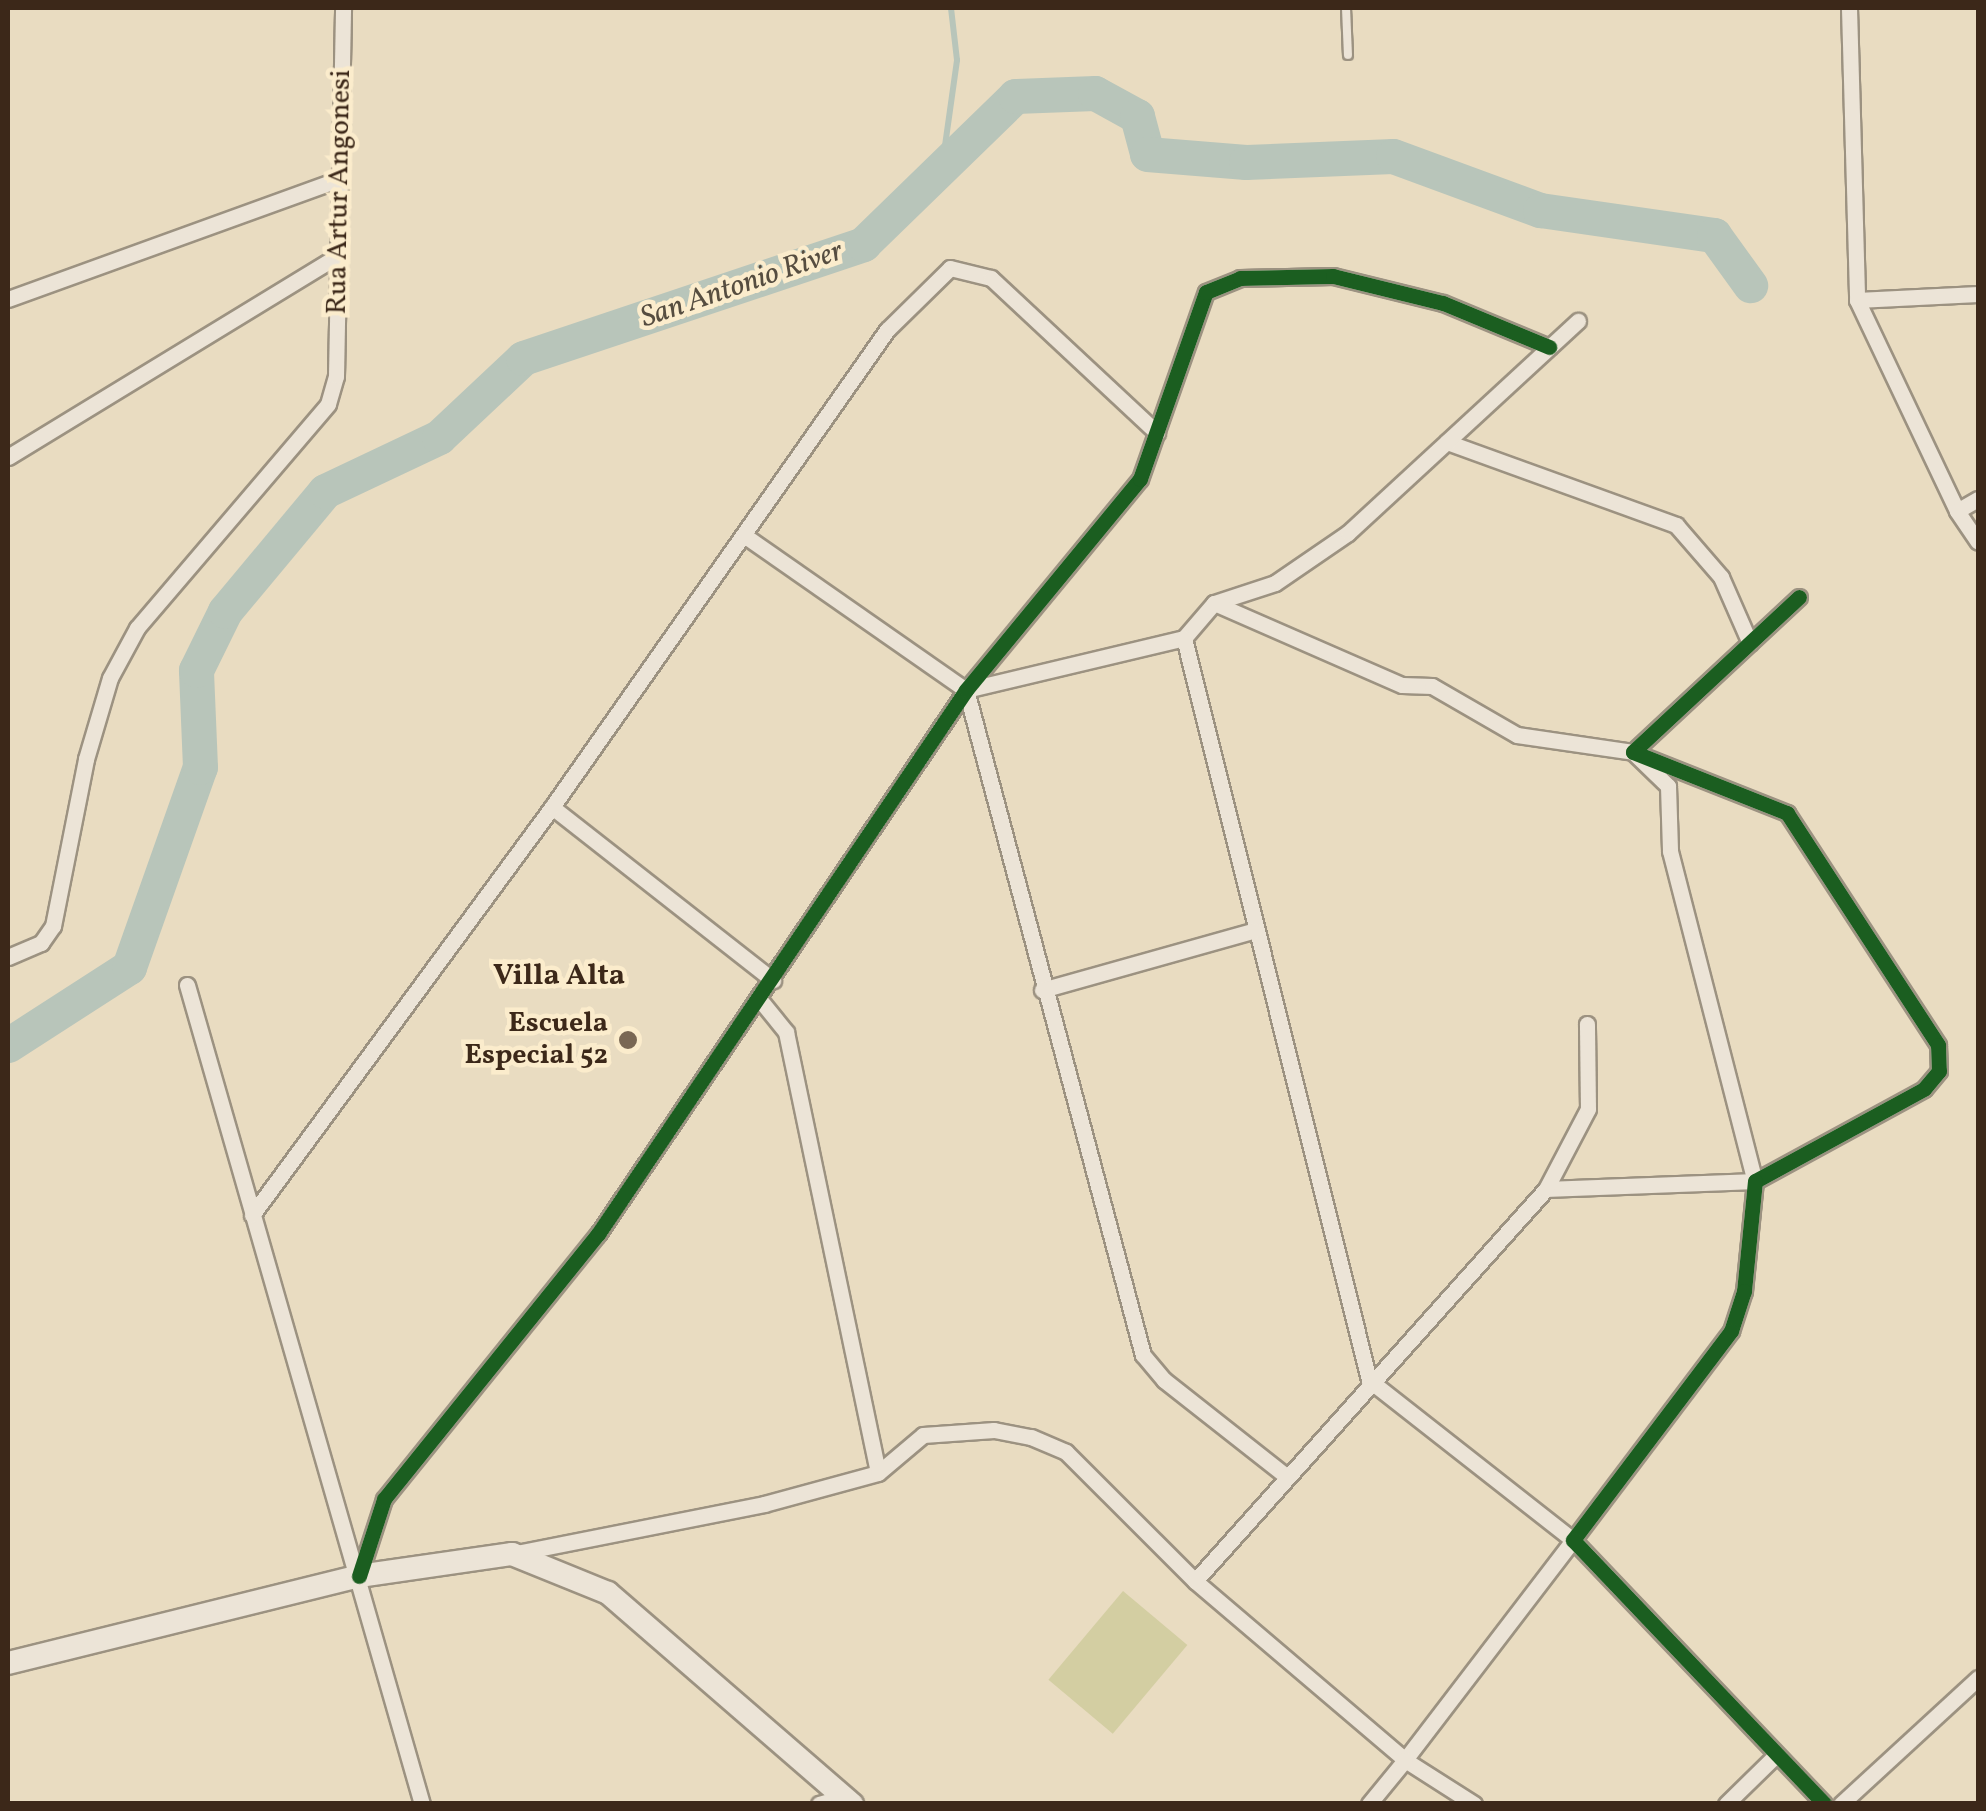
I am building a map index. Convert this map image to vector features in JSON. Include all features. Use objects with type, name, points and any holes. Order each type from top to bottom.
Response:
[{"type":"main road","points":[[8,1663],[358,1576],[512,1554],[608,1593],[848,1800]]},
{"type":"street","name":"Rua Artur Angonesi","points":[[8,957],[41,943],[53,926],[86,759],[110,678],[137,628],[328,404],[336,376],[343,8]]},
{"type":"street","points":[[1849,8],[1857,300],[1957,511],[1978,542]]},
{"type":"street","points":[[8,300],[340,178]]},
{"type":"street","points":[[8,457],[339,254]]},
{"type":"street","points":[[252,1214],[552,806],[887,330],[950,268],[992,278],[1157,433]]},
{"type":"street","points":[[358,1576],[384,1499],[598,1234],[762,1001],[966,690],[1140,479],[1206,292],[1240,278],[1333,276],[1443,304],[1549,347]]},
{"type":"street","points":[[1857,300],[1978,294]]},
{"type":"street","points":[[966,690],[1184,638],[1214,604],[1275,583],[1348,533],[1578,321]]},
{"type":"street","points":[[1447,442],[1676,525],[1721,577],[1750,643]]},
{"type":"street","points":[[1957,511],[1978,499]]},
{"type":"street","points":[[745,536],[966,690],[1042,990],[1144,1354],[1164,1380],[1286,1476]]},
{"type":"street","points":[[1632,752],[1799,597]]},
{"type":"street","points":[[1214,604],[1402,685],[1432,686],[1517,734],[1632,752],[1787,814],[1938,1045],[1939,1071],[1924,1089],[1755,1181],[1546,1189]]},
{"type":"street","points":[[1184,638],[1369,1380],[1573,1540],[1774,1757],[1824,1804]]},
{"type":"street","points":[[1369,1804],[1731,1331],[1744,1291],[1755,1181],[1670,851],[1668,786],[1632,752]]},
{"type":"street","points":[[552,806],[773,980]]},
{"type":"street","points":[[1042,990],[1255,930]]},
{"type":"street","points":[[186,985],[422,1804]]},
{"type":"street","points":[[762,1001],[786,1032],[878,1473]]},
{"type":"street","points":[[1196,1581],[1369,1380],[1546,1189],[1588,1110],[1586,1024]]},
{"type":"street","points":[[512,1554],[764,1504],[878,1473],[923,1435],[994,1430],[1030,1436],[1066,1452],[1196,1581],[1405,1760],[1474,1804]]},
{"type":"street","points":[[1840,1804],[1978,1678]]},
{"type":"street","points":[[1726,1804],[1774,1757]]},
{"type":"street","points":[[819,1804],[848,1800]]},
{"type":"lane","points":[[1346,8],[1348,56]]},
{"type":"shaded area","points":[[1123,1591],[1187,1645],[1113,1734],[1048,1680]]},
{"type":"waterway","points":[[942,167],[957,60],[951,8]]},
{"type":"waterway","name":"San Antonio River","points":[[8,1045],[129,967],[200,767],[196,670],[225,611],[325,491],[439,437],[523,358],[863,244],[1015,96],[1095,93],[1137,116],[1147,154],[1246,162],[1393,156],[1540,210],[1714,235],[1750,285]]},
{"type":"cycle path","points":[[359,1576],[384,1499],[598,1234],[966,690],[1140,479],[1206,292],[1240,278],[1333,276],[1443,303],[1549,347]]},
{"type":"cycle path","points":[[1799,597],[1633,752],[1787,813],[1938,1045],[1939,1071],[1924,1089],[1755,1181],[1744,1291],[1731,1331],[1573,1540],[1824,1804]]},
{"type":"place","name":"Escuela Especial 52","points":[[628,1040]]},
{"type":"district","name":"Villa Alta","points":[[559,976]]}]
